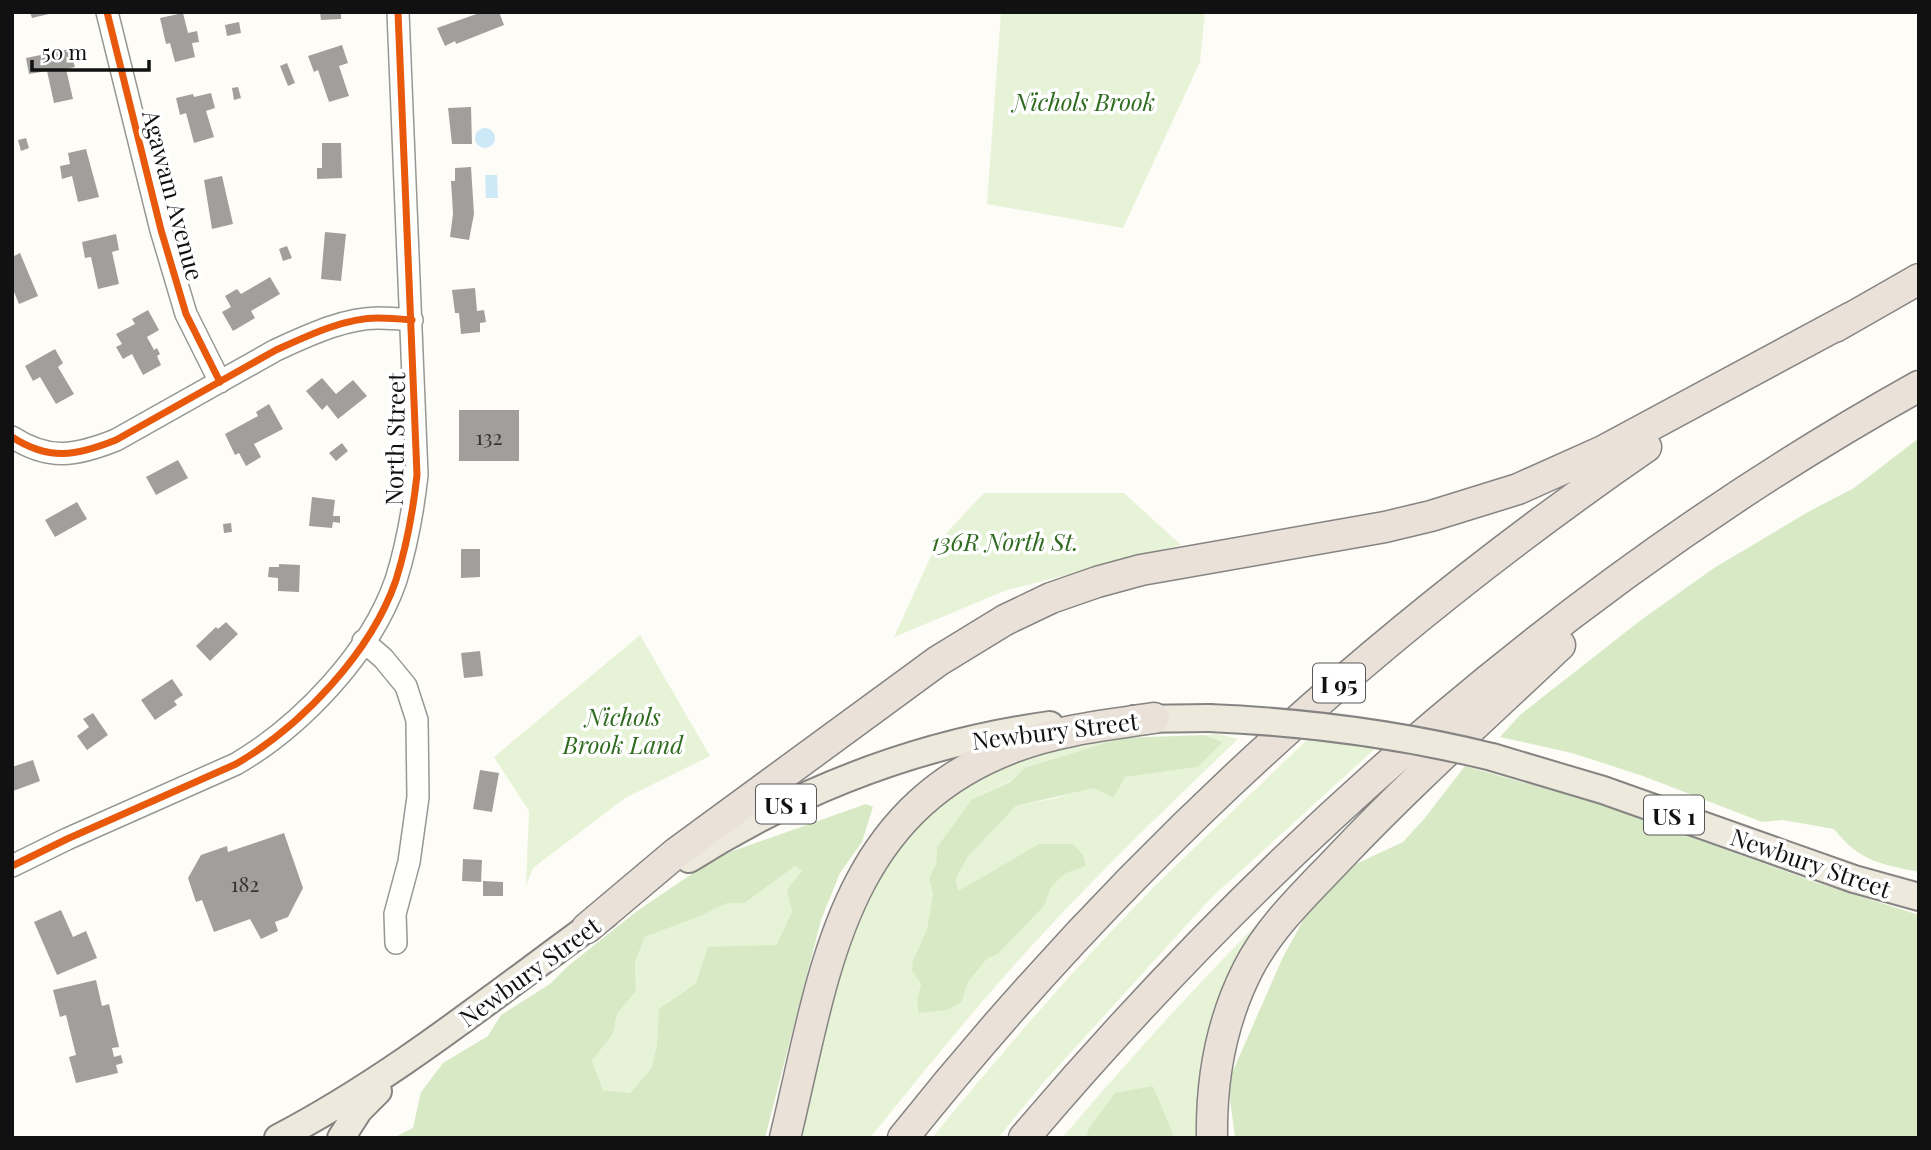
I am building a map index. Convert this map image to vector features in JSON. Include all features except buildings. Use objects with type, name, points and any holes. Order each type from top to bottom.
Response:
[{"type":"highway","name":"I 95","points":[[903,1138],[988,1035],[1075,938],[1192,818],[1323,697],[1460,583],[1602,477],[1740,385],[1919,279]]},
{"type":"highway","points":[[586,928],[676,853],[928,669],[983,632],[1027,609],[1097,582],[1140,570],[1385,527],[1507,492],[1604,451],[1852,317]]},
{"type":"highway","points":[[1024,1138],[1176,968],[1334,814],[1481,686],[1563,621],[1656,553],[1799,458],[1919,386]]},
{"type":"highway","points":[[1212,1138],[1214,1081],[1226,1024],[1249,967],[1274,928],[1368,828],[1656,553]]},
{"type":"highway","points":[[785,1138],[828,963],[840,925],[861,878],[890,836],[928,797],[969,768],[992,757],[1067,732],[1154,718]]},
{"type":"main road","name":"Newbury Street","points":[[278,1138],[352,1096],[426,1047],[586,928],[733,832],[794,800],[868,769],[951,744],[1009,732],[1093,721],[1209,718],[1293,722],[1437,743],[1604,790],[1854,879],[1919,897]]},
{"type":"main road","points":[[1854,879],[1919,903]]},
{"type":"main road","points":[[341,1138],[359,1110],[426,1047]]},
{"type":"street","name":"Agawam Avenue","points":[[107,12],[178,289],[186,314],[220,382]]},
{"type":"street","name":"North Street","points":[[12,866],[236,764],[261,749],[287,729],[322,695],[345,669],[381,614],[395,582],[413,512],[417,474],[398,12]]},
{"type":"street","points":[[12,437],[48,454],[71,454],[93,449],[116,440],[288,345],[354,321],[377,318],[412,320]]},
{"type":"street","points":[[363,641],[383,658],[406,686],[417,720],[418,797],[409,863],[395,914],[396,943]]},
{"type":"green space","name":"Nichols Brook","points":[[1001,12],[1205,12],[1200,62],[1123,228],[987,204]]},
{"type":"green space","points":[[1919,438],[1919,872],[1882,864],[1862,855],[1834,829],[1783,820],[1762,822],[1643,776],[1572,753],[1500,737],[1520,715],[1641,620],[1714,568],[1854,488]]},
{"type":"green space","name":"136R North St.","points":[[984,493],[1124,493],[1181,545],[1004,591],[894,637],[937,543]]},
{"type":"green space","name":"Nichols Brook Land","points":[[640,635],[710,756],[625,798],[533,868],[526,886],[529,811],[494,757]]},
{"type":"green space","points":[[1219,734],[1238,739],[1119,855],[1026,952],[870,1138],[793,1138],[845,942],[891,849],[941,800],[1036,750],[1121,738],[1024,768],[1010,781],[972,799],[937,847],[936,864],[929,878],[933,894],[927,929],[913,960],[921,984],[917,998],[918,1013],[962,1001],[968,982],[987,959],[998,954],[1044,906],[1052,886],[1066,873],[995,869],[958,892],[956,879],[967,858],[1016,806],[1056,798],[1125,777],[1198,767],[1223,742],[1204,735]]},
{"type":"green space","points":[[1204,735],[1223,742],[1198,767],[1125,777],[1113,798],[1094,788],[1016,806],[967,858],[956,879],[958,891],[1039,844],[1073,844],[1083,855],[1086,866],[1066,873],[1052,886],[1044,906],[998,954],[987,959],[968,982],[962,1001],[948,1010],[918,1013],[917,998],[921,984],[912,970],[913,960],[927,929],[933,894],[929,878],[936,864],[937,847],[972,799],[1010,782],[1024,768],[1121,738]]},
{"type":"green space","points":[[1309,738],[1378,746],[1211,898],[1044,1082],[998,1138],[932,1138],[1040,1009],[1126,916]]},
{"type":"green space","points":[[1465,766],[1600,804],[1815,882],[1919,915],[1919,1138],[1235,1138],[1228,1082],[1283,957],[1306,915],[1356,864],[1403,842]]},
{"type":"green space","points":[[866,804],[873,807],[862,842],[840,873],[821,920],[765,1138],[393,1138],[413,1128],[421,1092],[443,1063],[488,1036],[501,1015],[550,984],[568,966],[637,911],[708,863],[730,852]],"holes":[[[795,866],[802,870],[787,890],[792,912],[776,945],[708,947],[696,983],[659,1009],[657,1044],[652,1067],[630,1093],[603,1090],[592,1061],[613,1034],[617,1014],[636,991],[635,962],[645,937],[728,903],[745,903]]]},
{"type":"green space","points":[[795,866],[802,869],[788,890],[792,912],[776,945],[732,961],[660,1009],[652,1067],[630,1093],[603,1090],[592,1061],[613,1034],[617,1014],[636,991],[635,962],[645,937],[728,903],[745,903]]},
{"type":"green space","points":[[1283,898],[1269,922],[1204,1138],[1175,1138],[1153,1086],[1088,1130],[1086,1138],[1062,1138],[1170,1016]]},
{"type":"green space","points":[[1153,1086],[1175,1138],[1086,1138],[1088,1130],[1115,1093]]},
{"type":"water","points":[[485,128],[492,131],[495,138],[492,145],[485,148],[478,145],[475,138],[478,131]]},
{"type":"water","points":[[485,175],[497,175],[498,198],[486,198]]},
{"type":"cycle path","points":[[107,12],[161,230],[186,314],[220,382]]},
{"type":"cycle path","points":[[12,866],[236,764],[261,748],[309,708],[331,685],[352,660],[385,607],[403,554],[417,475],[398,12]]},
{"type":"cycle path","points":[[12,437],[25,445],[51,453],[88,450],[116,440],[276,350],[313,334],[339,324],[365,319],[412,320]]}]
